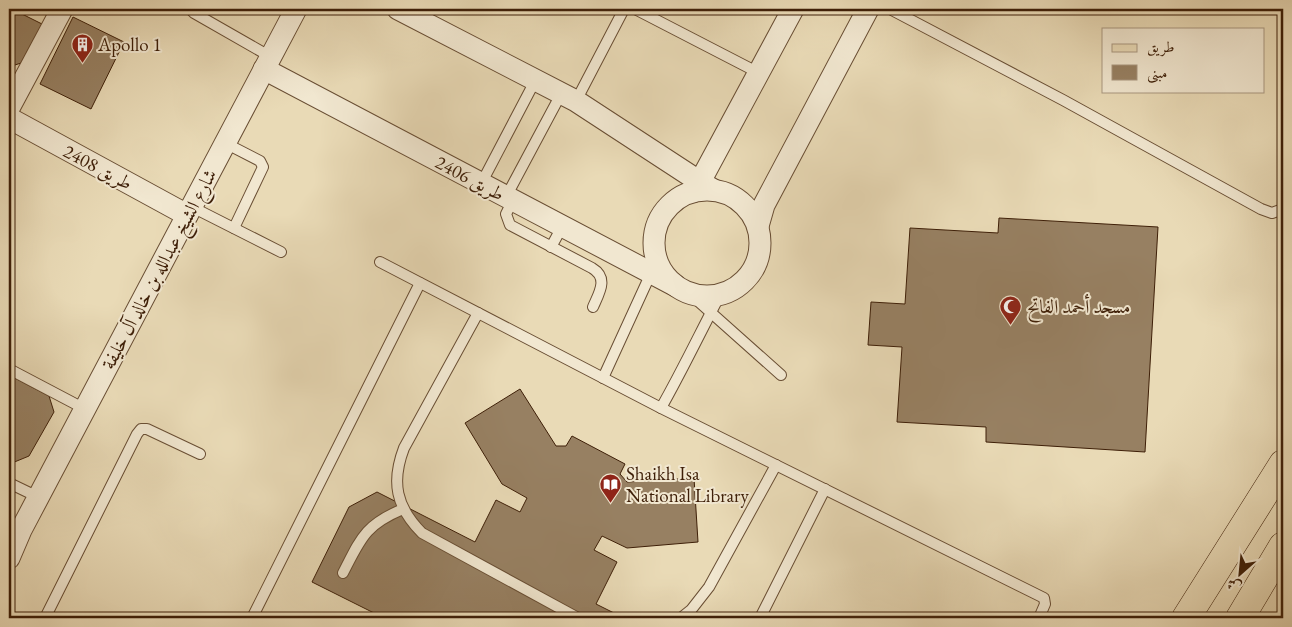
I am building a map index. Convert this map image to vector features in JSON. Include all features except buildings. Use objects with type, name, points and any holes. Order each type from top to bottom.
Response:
[{"type":"main road","points":[[1186,618],[1283,464]]},
{"type":"main road","points":[[1240,618],[1283,546]]},
{"type":"street","points":[[9,108],[62,9]]},
{"type":"street","name":"شارع الشيخ عبدالله بن خالد آل خليفة","points":[[9,558],[15,536],[38,498],[296,9]]},
{"type":"street","points":[[398,9],[568,97],[703,188],[728,194],[741,202],[751,212],[758,226],[761,243],[758,260],[749,276],[715,304],[704,297],[683,290],[654,267],[655,231],[660,217],[669,205],[681,196],[703,188],[758,73],[793,9]]},
{"type":"street","points":[[758,226],[764,205],[868,9]]},
{"type":"street","name":"طريق 2406","points":[[268,63],[509,199],[562,227],[654,267]]},
{"type":"street","name":"طريق 2408","points":[[9,118],[190,211]]},
{"type":"lane","points":[[190,9],[268,63]]},
{"type":"lane","points":[[592,307],[602,284],[599,274],[592,268],[510,224],[506,214],[509,199],[568,97],[624,9]]},
{"type":"lane","points":[[635,9],[758,73]]},
{"type":"lane","points":[[890,9],[991,61],[1261,209],[1272,213],[1283,209]]},
{"type":"lane","points":[[481,184],[535,81]]},
{"type":"lane","points":[[225,143],[260,161],[263,167],[234,228]]},
{"type":"lane","points":[[190,211],[234,228],[281,252]]},
{"type":"lane","points":[[551,246],[562,227]]},
{"type":"lane","points":[[380,262],[661,408],[1044,598],[1045,604],[1039,618]]},
{"type":"lane","points":[[603,378],[654,267]]},
{"type":"lane","points":[[252,618],[420,283]]},
{"type":"lane","points":[[661,408],[681,374],[715,304],[781,375]]},
{"type":"lane","points":[[478,313],[404,448],[399,462],[398,494],[403,509],[411,522],[435,542],[578,618]]},
{"type":"lane","points":[[9,369],[85,409]]},
{"type":"lane","points":[[45,618],[141,429],[147,429],[200,454]]},
{"type":"lane","points":[[681,618],[691,610],[708,587],[776,465]]},
{"type":"lane","points":[[9,483],[38,498]]},
{"type":"lane","points":[[760,618],[825,489]]},
{"type":"lane","points":[[343,573],[358,544],[370,528],[385,516],[403,509]]},
{"type":"place","name":"Apollo 1","points":[[82,63]]},
{"type":"place","name":"مسجد أحمد الفاتح","points":[[1011,325]]},
{"type":"place","name":"Shaikh Isa National Library","points":[[610,503]]}]
